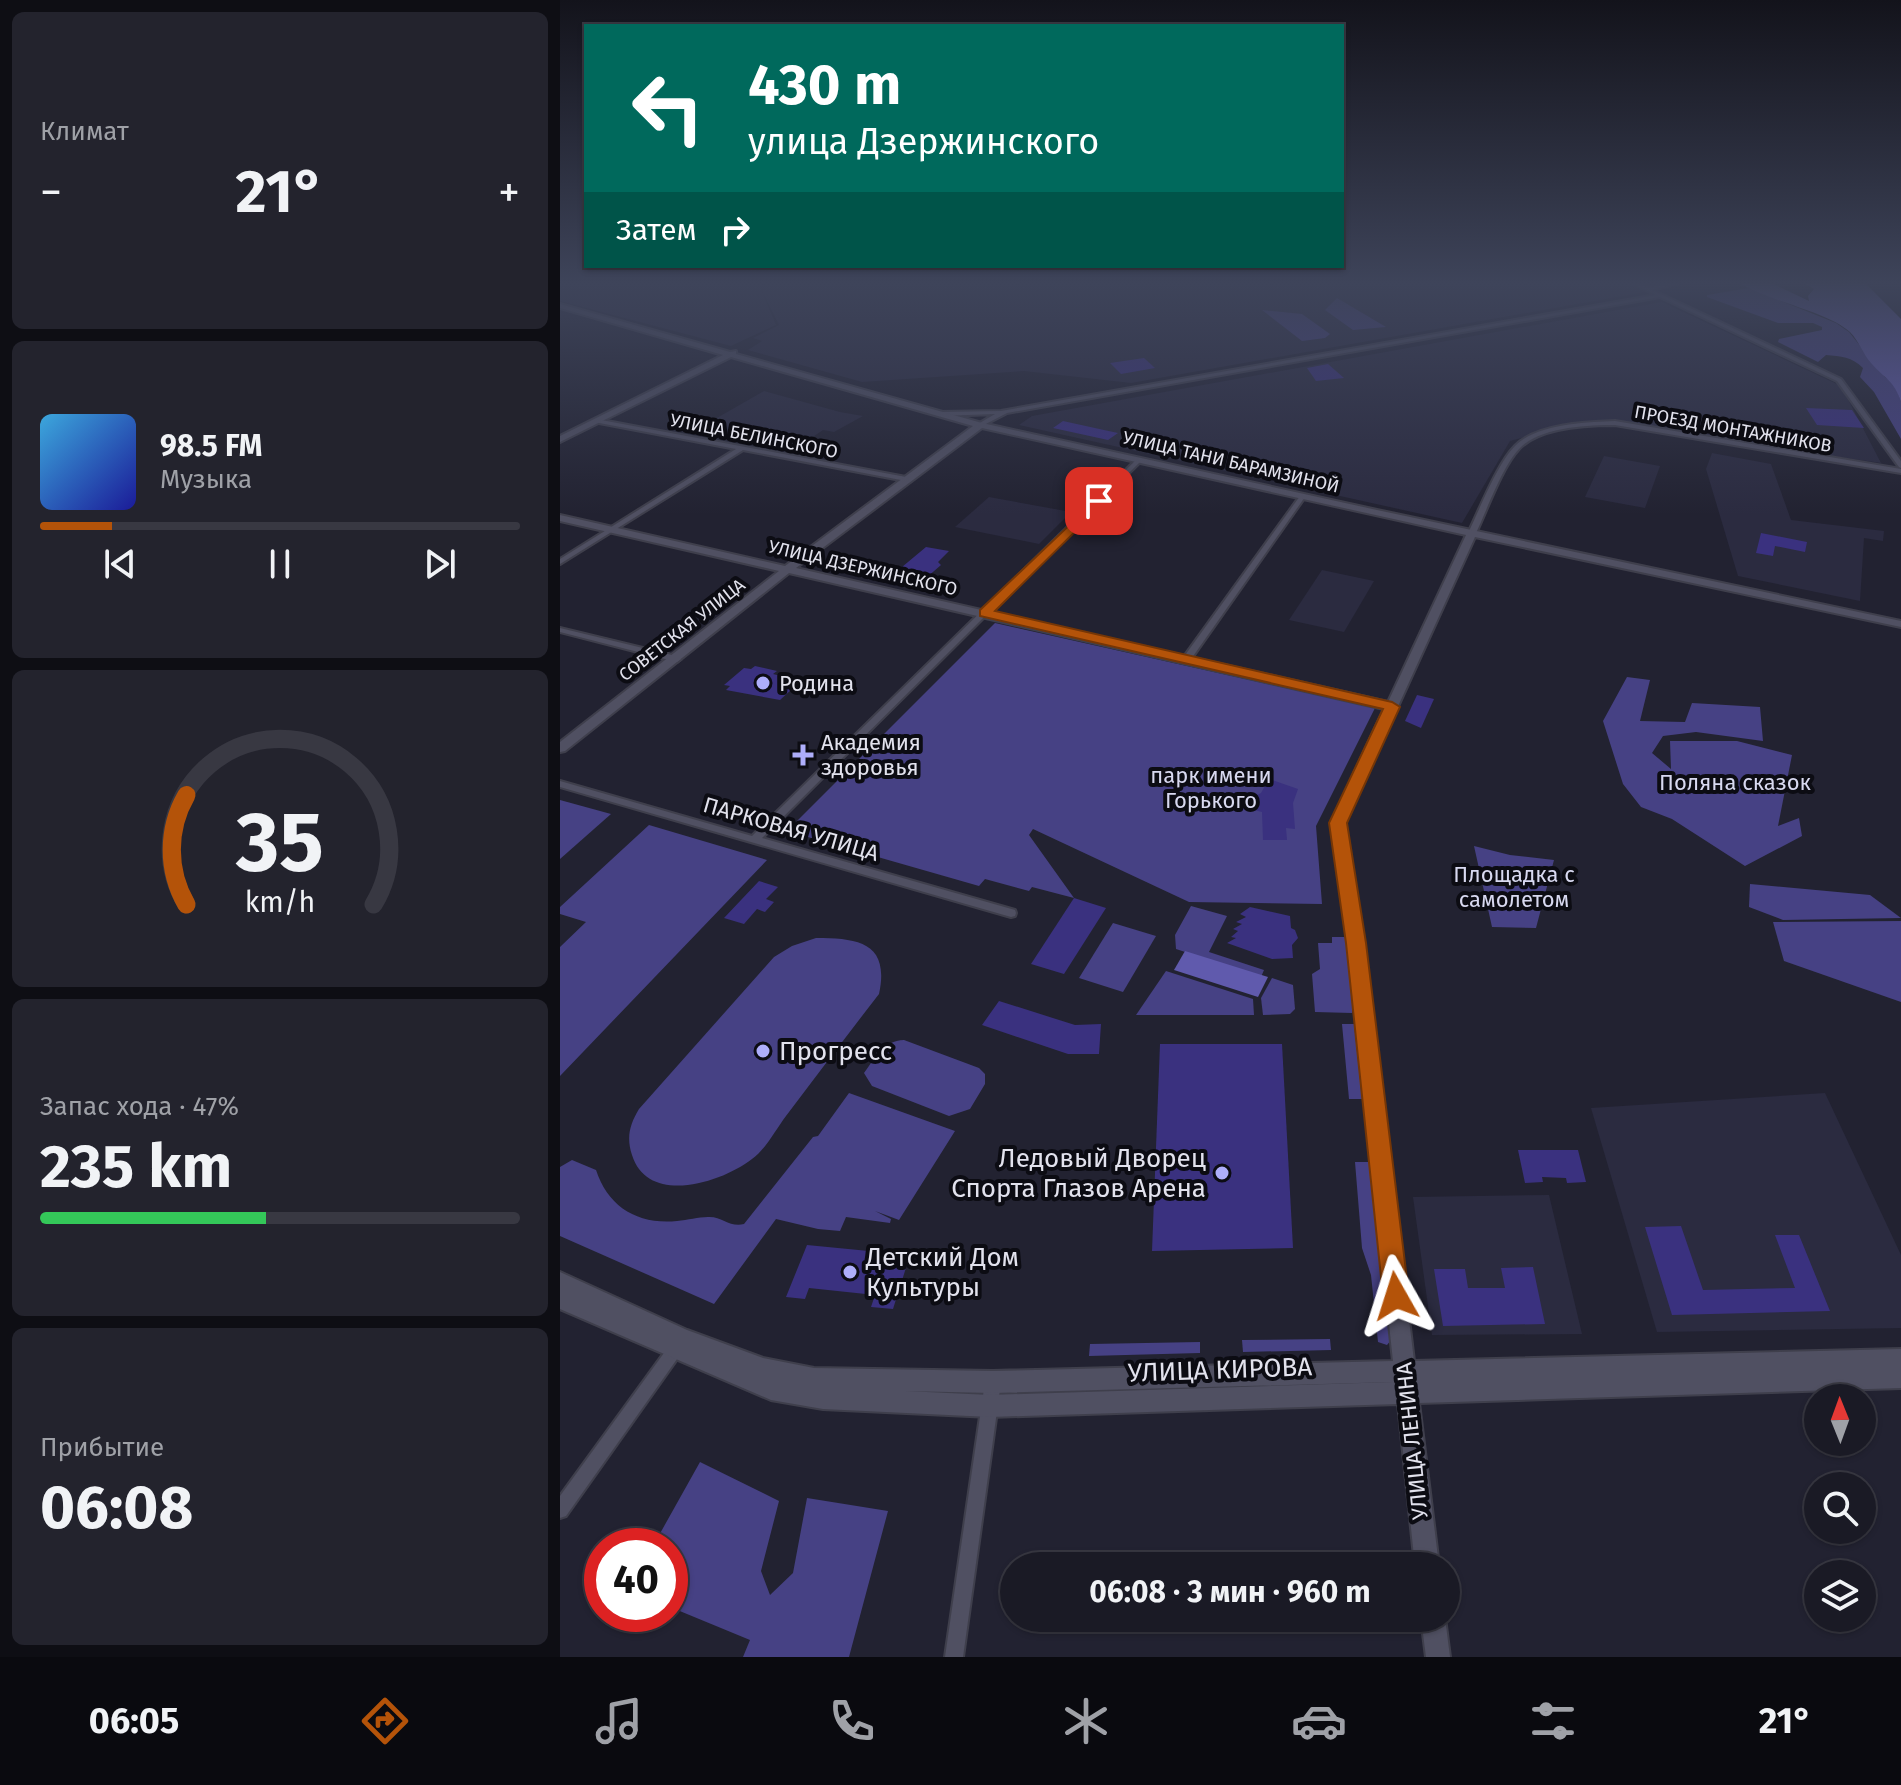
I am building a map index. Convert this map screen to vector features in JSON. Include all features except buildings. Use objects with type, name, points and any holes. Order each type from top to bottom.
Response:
[{"type":"street","points":[[560,439],[718,360]]},
{"type":"street","name":"УЛИЦА ТАНИ БАРАМЗИНОЙ","points":[[758,360],[980,425],[1901,624]]},
{"type":"street","points":[[938,414],[975,415],[1005,411],[1294,360]]},
{"type":"street","points":[[1797,360],[1839,380],[1901,468]]},
{"type":"street","points":[[980,425],[1005,411]]},
{"type":"street","name":"УЛИЦА БЕЛИНСКОГО","points":[[596,421],[906,479]]},
{"type":"street","name":"ПРОЕЗД МОНТАЖНИКОВ","points":[[1472,533],[1518,446],[1535,437],[1592,423],[1615,423],[1901,468]]},
{"type":"street","name":"СОВЕТСКАЯ УЛИЦА","points":[[560,748],[788,569],[980,425]]},
{"type":"street","points":[[560,562],[741,449]]},
{"type":"street","points":[[755,839],[1139,460]]},
{"type":"street","points":[[1186,660],[1302,497]]},
{"type":"street","name":"УЛИЦА ДЗЕРЖИНСКОГО","points":[[560,518],[1392,707]]},
{"type":"street","name":"УЛИЦА ЛЕНИНА","points":[[1425,1552],[1356,943],[1338,823],[1472,533]]},
{"type":"street","points":[[560,630],[677,659]]},
{"type":"street","name":"ПАРКОВАЯ УЛИЦА","points":[[560,784],[1011,913]]},
{"type":"street","name":"УЛИЦА КИРОВА","points":[[560,1282],[771,1389],[823,1398],[990,1406],[1406,1382],[1901,1359]]},
{"type":"street","name":"УЛИЦА КИРОВА","points":[[560,1299],[680,1344],[789,1376],[993,1382],[1901,1377]]},
{"type":"street","points":[[560,1510],[680,1344]]},
{"type":"street","points":[[954,1657],[993,1382]]},
{"type":"street","points":[[1435,1632],[1438,1657]]},
{"type":"shaded area","points":[[785,360],[1259,360],[1131,383],[1024,371],[862,382]]},
{"type":"shaded area","points":[[1340,360],[1786,360],[1841,386],[1881,463],[1587,421],[1510,441],[1462,523],[1019,425],[1032,416]]},
{"type":"shaded area","points":[[1869,360],[1901,360],[1901,402],[1892,384]]},
{"type":"shaded area","points":[[764,391],[863,416],[834,432],[823,430],[794,450],[709,434],[720,426],[708,423]]},
{"type":"shaded area","points":[[1712,453],[1771,464],[1791,520],[1884,531],[1883,541],[1864,538],[1860,601],[1738,576],[1706,469]]},
{"type":"shaded area","points":[[1604,456],[1660,466],[1645,508],[1585,497]]},
{"type":"shaded area","points":[[989,497],[1071,512],[1039,544],[955,527]]},
{"type":"shaded area","points":[[1322,570],[1374,581],[1344,632],[1289,620]]},
{"type":"shaded area","points":[[1185,951],[1268,977],[1258,997],[1174,970]]},
{"type":"shaded area","points":[[1825,1093],[1901,1255],[1901,1328],[1657,1332],[1591,1108]]},
{"type":"shaded area","points":[[1549,1195],[1582,1334],[1432,1335],[1413,1197]]},
{"type":"green space","points":[[1872,360],[1895,384],[1901,402],[1901,439],[1874,392],[1860,377],[1863,368],[1855,361]]},
{"type":"green space","name":"парк имени Горького","points":[[995,623],[1375,708],[1316,826],[1322,904],[1189,902],[1033,829],[1029,835],[1074,898],[1032,887],[1029,891],[985,879],[979,886],[787,831]]},
{"type":"green space","name":"Поляна сказок","points":[[1627,677],[1650,680],[1640,721],[1685,722],[1692,703],[1760,707],[1763,741],[1696,732],[1663,736],[1652,753],[1671,769],[1670,741],[1737,741],[1792,755],[1778,826],[1799,818],[1802,836],[1745,866],[1672,819],[1641,807],[1623,784],[1603,721]]},
{"type":"green space","points":[[560,800],[611,814],[560,859]]},
{"type":"green space","points":[[649,825],[767,860],[560,1076],[560,947],[586,922],[560,914],[560,907]]},
{"type":"green space","name":"Площадка с самолетом","points":[[1474,846],[1510,855],[1554,860],[1536,928],[1492,927]]},
{"type":"green space","points":[[1750,884],[1870,895],[1901,918],[1783,920],[1749,907]]},
{"type":"green space","points":[[1191,906],[1227,916],[1209,952],[1264,970],[1261,977],[1176,949],[1175,935]]},
{"type":"green space","points":[[1901,921],[1901,1002],[1784,961],[1773,922]]},
{"type":"green space","points":[[1113,923],[1156,936],[1123,992],[1079,978]]},
{"type":"green space","points":[[1332,937],[1345,937],[1352,1013],[1315,1012],[1312,974],[1320,969],[1318,943],[1332,943]]},
{"type":"green space","name":"Прогресс","points":[[816,938],[858,942],[868,947],[880,964],[879,994],[757,1155],[739,1168],[705,1182],[669,1185],[653,1181],[640,1171],[630,1148],[630,1131],[639,1109],[774,957],[792,946]]},
{"type":"green space","points":[[1166,971],[1253,999],[1254,1015],[1136,1015]]},
{"type":"green space","points":[[1272,978],[1293,985],[1295,1009],[1290,1014],[1263,1015],[1261,998]]},
{"type":"green space","points":[[1342,1024],[1354,1024],[1362,1099],[1349,1099]]},
{"type":"green space","points":[[904,1040],[979,1068],[985,1074],[985,1084],[970,1109],[949,1116],[872,1086],[864,1073],[885,1047]]},
{"type":"green space","points":[[849,1093],[955,1131],[899,1220],[875,1211],[891,1219],[890,1223],[846,1217],[840,1231],[776,1219],[714,1304],[560,1236],[560,1167],[572,1160],[596,1170],[608,1194],[626,1211],[637,1216],[663,1221],[713,1217],[744,1224],[813,1137],[818,1136]]},
{"type":"green space","points":[[1355,1162],[1370,1162],[1391,1340],[1387,1345],[1378,1342],[1371,1275],[1362,1248]]},
{"type":"green space","points":[[1330,1339],[1331,1350],[1243,1352],[1242,1340]]},
{"type":"green space","points":[[1200,1342],[1200,1353],[1089,1356],[1090,1344]]},
{"type":"green space","points":[[700,1462],[779,1501],[761,1571],[770,1595],[793,1573],[807,1498],[888,1511],[849,1657],[743,1657],[750,1640],[688,1614],[688,1528],[663,1528]]},
{"type":"place","name":"Родина","points":[[763,683]]},
{"type":"place","name":"Академия здоровья","points":[[803,755]]},
{"type":"place","name":"Прогресс","points":[[763,1051]]},
{"type":"place","name":"Ледовый Дворец Спорта Глазов Арена","points":[[1222,1173]]},
{"type":"place","name":"Детский Дом Культуры","points":[[850,1272]]},
{"type":"route","points":[[1099,501],[985,613],[1392,707],[1338,823],[1356,943],[1396,1296]]}]
